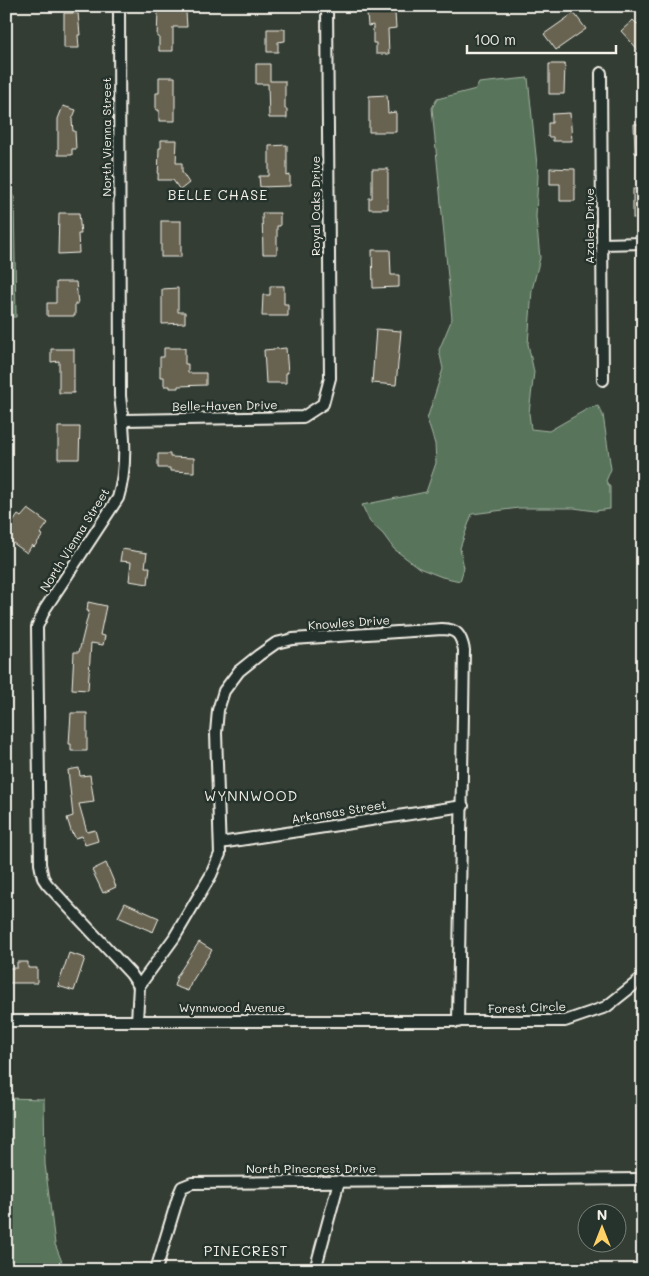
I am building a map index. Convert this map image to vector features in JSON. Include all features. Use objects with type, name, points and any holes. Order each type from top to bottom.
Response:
[{"type":"street","name":"North Vienna Street","points":[[119,6],[120,396],[123,420],[123,470],[118,498],[45,609],[37,627],[40,864],[43,878],[47,884],[131,974],[139,986]]},
{"type":"street","name":"Royal Oaks Drive","points":[[323,404],[330,378],[327,6]]},
{"type":"street","name":"Azalea Drive","points":[[601,72],[603,380]]},
{"type":"street","points":[[602,244],[643,243]]},
{"type":"street","name":"Belle-Haven Drive","points":[[123,420],[303,417],[323,404]]},
{"type":"street","name":"Knowles Drive","points":[[139,986],[174,938],[211,874],[220,854],[216,732],[218,710],[224,691],[239,671],[276,643],[293,639],[452,629],[462,641],[464,650],[458,1022]]},
{"type":"street","name":"Arkansas Street","points":[[220,843],[462,806]]},
{"type":"street","name":"Forest Circle","points":[[458,1022],[565,1021],[606,1007],[643,976]]},
{"type":"street","points":[[137,1020],[139,986]]},
{"type":"street","name":"Wynnwood Avenue","points":[[6,1021],[458,1022]]},
{"type":"street","name":"North Pinecrest Drive","points":[[156,1270],[176,1200],[182,1187],[186,1184],[197,1182],[643,1179]]},
{"type":"street","points":[[315,1270],[339,1181]]},
{"type":"green space","points":[[528,78],[538,175],[536,217],[540,258],[532,290],[528,344],[534,372],[529,413],[531,429],[549,431],[589,408],[598,406],[603,415],[611,469],[606,481],[610,487],[610,509],[595,511],[574,508],[519,508],[472,514],[460,548],[464,568],[460,581],[442,577],[419,568],[394,549],[383,534],[370,522],[362,505],[426,492],[436,463],[435,444],[427,419],[443,369],[439,350],[452,319],[432,108],[437,99],[476,89],[479,83]]},
{"type":"green space","points":[[6,196],[14,196],[16,317],[6,317]]},
{"type":"green space","points":[[6,1098],[44,1099],[45,1164],[55,1244],[65,1270],[6,1270]]},
{"type":"building","points":[[158,11],[186,12],[187,27],[173,27],[173,51],[159,51],[159,37],[157,37]]},
{"type":"building","points":[[64,13],[78,13],[79,48],[64,48]]},
{"type":"building","points":[[395,13],[396,28],[388,29],[389,54],[376,54],[376,43],[373,43],[373,25],[368,26],[367,14]]},
{"type":"building","points":[[574,13],[586,29],[556,50],[544,34]]},
{"type":"building","points":[[643,19],[643,55],[621,31],[633,20],[637,24]]},
{"type":"building","points":[[267,29],[285,29],[285,41],[278,42],[278,52],[267,52]]},
{"type":"building","points":[[256,64],[270,64],[270,81],[285,81],[285,109],[287,109],[287,118],[269,118],[268,84],[256,84]]},
{"type":"building","points":[[549,64],[565,64],[564,94],[549,94]]},
{"type":"building","points":[[159,77],[175,77],[175,121],[159,121],[159,110],[156,110],[156,93],[159,93]]},
{"type":"building","points":[[387,95],[388,113],[396,112],[396,132],[369,132],[369,96]]},
{"type":"building","points":[[63,106],[76,110],[72,120],[76,149],[72,149],[72,155],[58,155],[58,119]]},
{"type":"building","points":[[570,113],[572,141],[553,141],[553,137],[548,137],[548,123],[552,123],[552,114]]},
{"type":"building","points":[[634,124],[643,124],[643,153],[635,153]]},
{"type":"building","points":[[161,140],[177,140],[176,163],[182,163],[182,172],[189,183],[180,190],[173,180],[158,180]]},
{"type":"building","points":[[287,145],[287,176],[290,175],[290,186],[260,187],[259,176],[269,176],[269,146]]},
{"type":"building","points":[[550,168],[575,169],[575,201],[560,201],[560,184],[550,184]]},
{"type":"building","points":[[372,169],[388,169],[388,209],[369,209],[369,198],[372,198]]},
{"type":"building","points":[[633,189],[643,189],[643,218],[633,218]]},
{"type":"building","points":[[59,213],[79,213],[81,234],[78,234],[79,253],[58,254]]},
{"type":"building","points":[[262,213],[280,213],[280,226],[277,226],[277,254],[263,254]]},
{"type":"building","points":[[161,221],[181,221],[181,257],[161,257]]},
{"type":"building","points":[[372,250],[390,250],[391,275],[399,275],[399,287],[373,288]]},
{"type":"building","points":[[56,282],[76,282],[78,304],[75,304],[75,316],[47,316],[47,303],[56,303]]},
{"type":"building","points":[[270,286],[284,286],[284,304],[288,304],[288,316],[262,316],[263,295],[270,295]]},
{"type":"building","points":[[178,288],[178,312],[185,312],[185,323],[162,324],[162,289]]},
{"type":"building","points":[[376,329],[401,331],[396,385],[372,383]]},
{"type":"building","points":[[164,348],[185,348],[185,364],[188,364],[188,373],[206,373],[206,385],[178,386],[178,388],[164,386],[164,377],[160,377],[160,357],[164,357]]},
{"type":"building","points":[[286,348],[288,373],[286,373],[286,383],[266,383],[264,350]]},
{"type":"building","points":[[51,349],[74,349],[74,393],[59,393],[59,361],[51,362]]},
{"type":"building","points":[[58,427],[80,427],[79,459],[58,459]]},
{"type":"building","points":[[158,454],[170,454],[170,457],[194,458],[194,472],[170,471],[170,468],[158,468]]},
{"type":"building","points":[[28,509],[48,523],[40,534],[43,535],[34,547],[32,545],[27,553],[6,538],[6,532],[18,515],[21,517]]},
{"type":"building","points":[[122,549],[147,553],[145,567],[150,567],[148,584],[129,581],[131,562],[120,561]]},
{"type":"building","points":[[88,602],[106,606],[100,635],[105,636],[103,645],[91,643],[88,690],[72,689],[74,652],[79,652],[89,611],[87,611]]},
{"type":"building","points":[[71,713],[87,713],[87,751],[71,751],[71,744],[69,744]]},
{"type":"building","points":[[79,768],[80,776],[90,775],[94,802],[79,804],[87,832],[95,830],[98,841],[85,845],[82,836],[75,838],[72,834],[67,818],[73,816],[68,770]]},
{"type":"building","points":[[106,863],[116,887],[103,893],[92,870]]},
{"type":"building","points":[[125,903],[159,918],[153,932],[118,917]]},
{"type":"building","points":[[199,942],[212,950],[188,991],[174,986],[177,976]]},
{"type":"building","points":[[69,953],[85,958],[74,991],[58,986]]},
{"type":"building","points":[[17,962],[28,962],[28,968],[37,968],[37,983],[6,983],[6,968],[17,968]]},
{"type":"district","name":"BELLE CHASE","points":[[218,195]]},
{"type":"district","name":"WYNNWOOD","points":[[251,796]]},
{"type":"district","name":"PINECREST","points":[[246,1251]]}]
